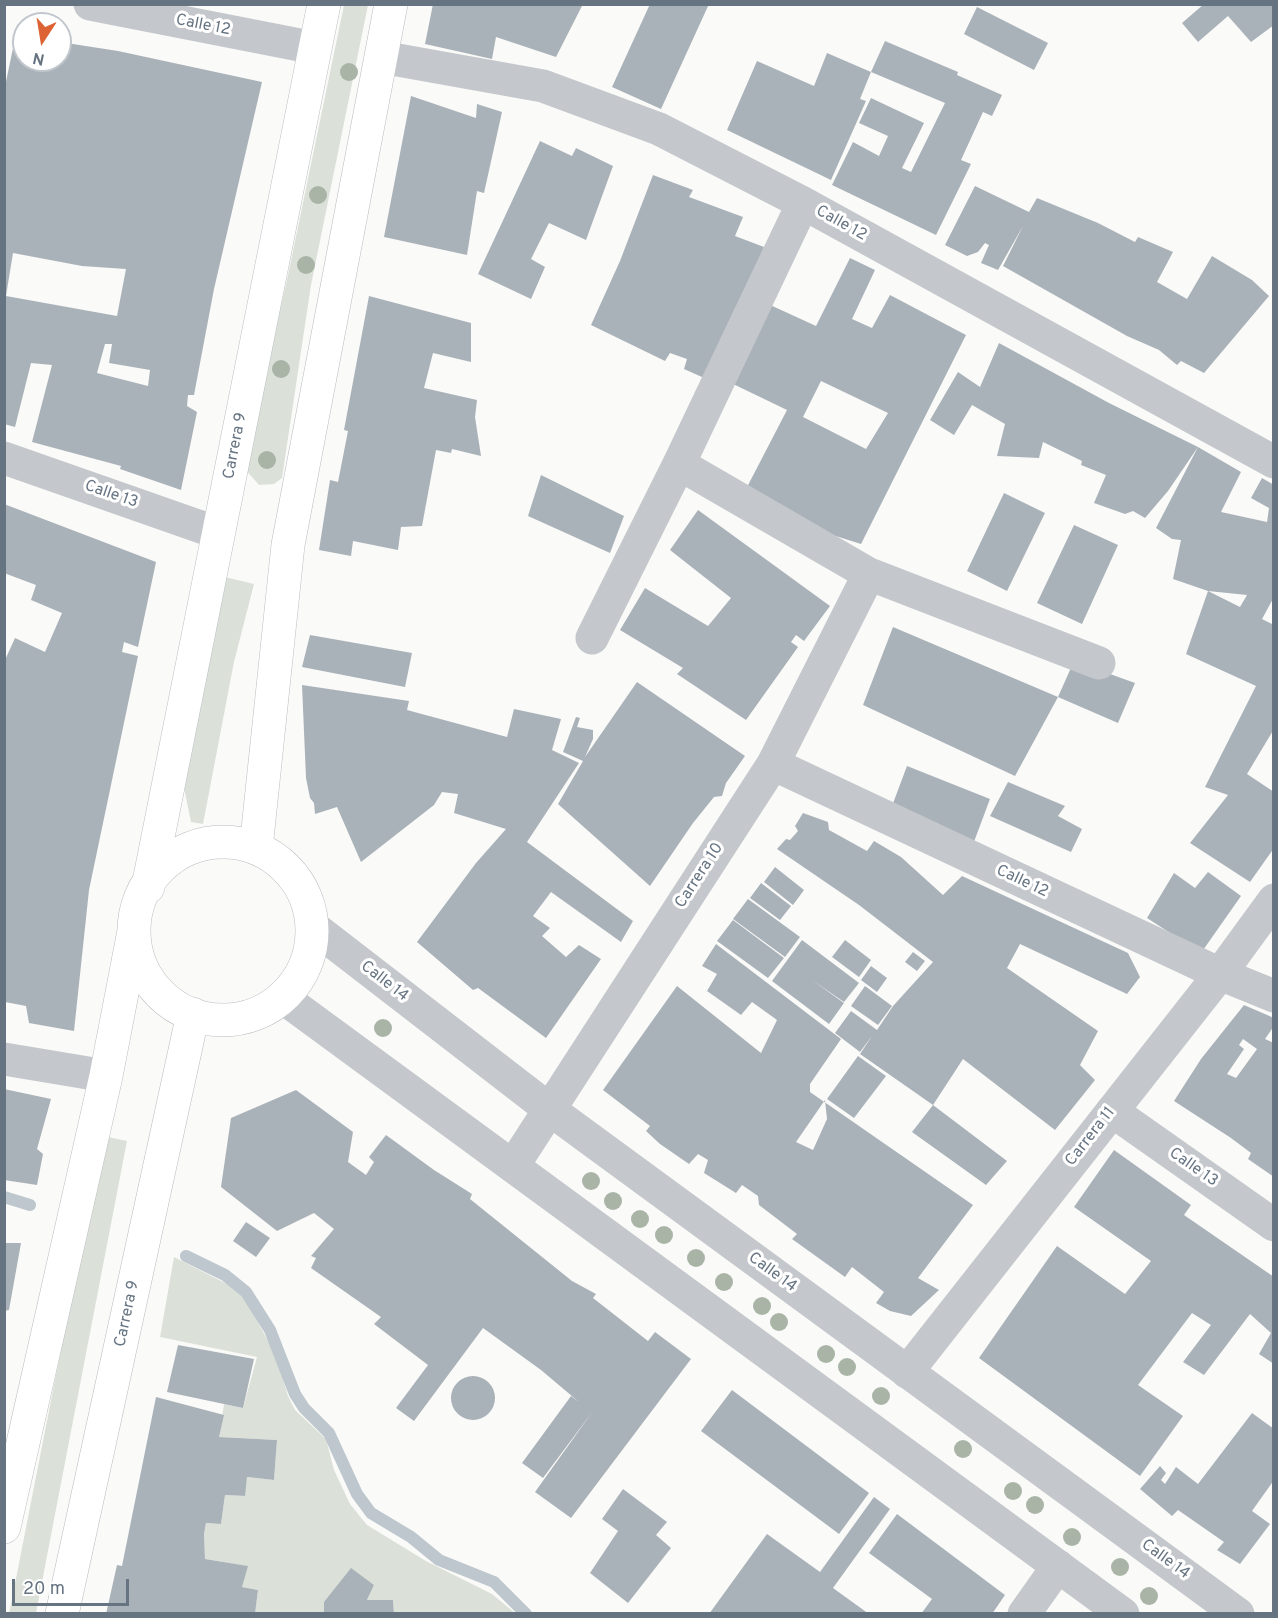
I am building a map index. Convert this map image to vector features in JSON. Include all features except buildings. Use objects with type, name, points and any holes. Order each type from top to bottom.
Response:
[{"type":"main road","name":"Carrera 9","points":[[148,887],[324,4]]},
{"type":"main road","points":[[256,848],[288,545],[391,4]]},
{"type":"main road","points":[[4,1527],[106,1076],[137,907],[161,866],[182,851],[206,843],[231,842],[256,848],[271,856],[296,879],[304,894],[312,926],[311,946],[305,965],[282,998],[262,1010],[240,1017],[217,1019],[193,1014],[174,1005],[157,991],[144,973],[136,953],[134,931]]},
{"type":"main road","name":"Carrera 9","points":[[62,1614],[193,1014]]},
{"type":"street","name":"Calle 12","points":[[90,4],[315,48]]},
{"type":"street","name":"Calle 12","points":[[381,57],[543,86],[659,129],[803,202],[1274,462]]},
{"type":"street","points":[[592,638],[679,464],[803,202]]},
{"type":"street","name":"Calle 13","points":[[4,458],[218,533]]},
{"type":"street","points":[[679,464],[869,574],[1099,663]]},
{"type":"street","name":"Carrera 10","points":[[513,1166],[773,764],[869,574]]},
{"type":"street","name":"Calle 12","points":[[773,764],[1220,975],[1274,996]]},
{"type":"street","name":"Carrera 11","points":[[907,1372],[1220,975],[1274,900]]},
{"type":"street","name":"Calle 14","points":[[312,926],[549,1109],[1238,1614]]},
{"type":"street","points":[[282,998],[1123,1614]]},
{"type":"street","points":[[4,1059],[106,1076]]},
{"type":"street","name":"Calle 13","points":[[1112,1111],[1274,1225]]},
{"type":"street","points":[[1024,1614],[1058,1566]]},
{"type":"shaded area","points":[[344,5],[368,5],[311,285],[282,478],[274,484],[259,485],[244,468],[287,280]]},
{"type":"shaded area","points":[[225,577],[254,584],[234,662],[203,824],[191,822],[183,783]]},
{"type":"shaded area","points":[[103,1136],[127,1141],[36,1613],[9,1614]]},
{"type":"shaded area","points":[[174,1257],[227,1284],[245,1298],[276,1356],[288,1396],[295,1410],[326,1439],[334,1470],[350,1504],[367,1525],[426,1561],[492,1594],[515,1613],[394,1613],[393,1600],[367,1600],[374,1585],[351,1569],[325,1602],[324,1613],[255,1613],[258,1590],[242,1587],[247,1566],[205,1559],[204,1534],[206,1523],[221,1524],[225,1495],[244,1496],[247,1477],[274,1480],[277,1440],[219,1437],[224,1404],[243,1408],[257,1357],[160,1337]]},
{"type":"waterway","points":[[4,1197],[30,1205]]},
{"type":"waterway","points":[[186,1256],[225,1275],[246,1292],[270,1330],[295,1394],[304,1408],[329,1433],[357,1494],[371,1513],[411,1537],[439,1560],[494,1582],[526,1614]]}]
